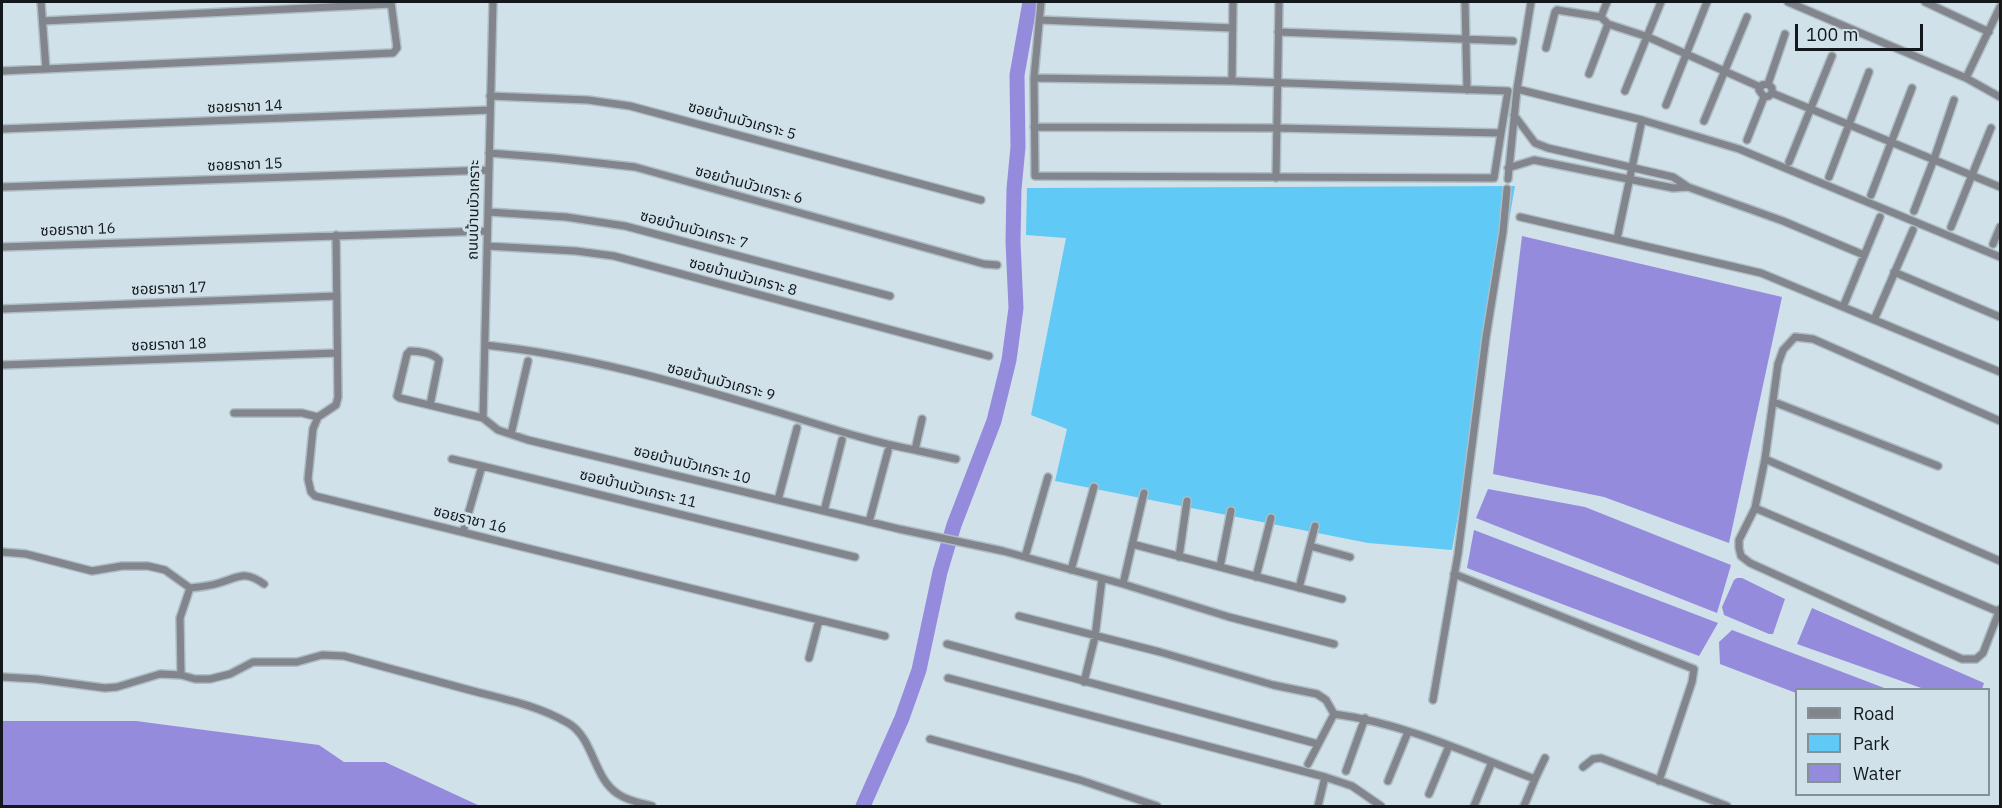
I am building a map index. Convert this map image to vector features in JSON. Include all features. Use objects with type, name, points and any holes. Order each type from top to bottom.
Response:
[{"type":"street","points":[[41,2],[46,69]]},
{"type":"street","name":"ถนนบ้านบัวเกราะ","points":[[483,418],[493,2]]},
{"type":"street","points":[[1034,78],[1277,82],[1508,91],[1494,178],[1039,178],[1035,174],[1034,78],[1041,2]]},
{"type":"street","points":[[1232,81],[1233,2]]},
{"type":"street","points":[[1276,178],[1279,2]]},
{"type":"street","points":[[1465,2],[1467,90]]},
{"type":"street","points":[[1508,179],[1517,89],[1531,2]]},
{"type":"street","points":[[1601,17],[1607,2]]},
{"type":"street","points":[[1624,91],[1661,2]]},
{"type":"street","points":[[1666,105],[1707,2]]},
{"type":"street","points":[[1788,2],[1966,78],[2001,97]]},
{"type":"street","points":[[1925,2],[1989,32]]},
{"type":"street","points":[[2,71],[393,53],[396,48],[391,3],[43,21]]},
{"type":"street","points":[[1966,78],[2001,7]]},
{"type":"street","points":[[1546,48],[1557,10],[1601,17],[1608,24],[1648,37],[1725,72],[1772,87],[1772,93]]},
{"type":"street","points":[[1704,121],[1747,17]]},
{"type":"street","points":[[1041,20],[1232,28]]},
{"type":"street","points":[[1588,74],[1608,24]]},
{"type":"street","points":[[1278,32],[1513,41]]},
{"type":"street","points":[[1764,97],[1760,93],[1785,34]]},
{"type":"street","points":[[1789,162],[1832,56]]},
{"type":"street","points":[[1829,177],[1869,72]]},
{"type":"street","points":[[1871,195],[1912,88]]},
{"type":"street","points":[[1517,89],[1642,120],[1739,149],[2001,258]]},
{"type":"street","points":[[1772,93],[2001,187]]},
{"type":"street","points":[[1764,97],[1772,93]]},
{"type":"street","name":"ซอยบ้านบัวเกราะ 5","points":[[490,96],[588,100],[630,106],[981,200]]},
{"type":"street","points":[[1747,140],[1764,97]]},
{"type":"street","points":[[1914,211],[1954,100]]},
{"type":"street","name":"ซอยราชา 14","points":[[2,129],[490,110]]},
{"type":"street","points":[[1514,115],[1535,143],[1677,179],[1688,187],[1783,221],[1864,255]]},
{"type":"street","points":[[1617,239],[1642,120]]},
{"type":"street","points":[[1035,127],[1276,128],[1501,133]]},
{"type":"street","points":[[1951,226],[1991,128]]},
{"type":"street","name":"ซอยบ้านบัวเกราะ 6","points":[[489,153],[635,167],[984,264],[998,265]]},
{"type":"street","points":[[1508,168],[1534,160],[1673,188],[1688,187]]},
{"type":"street","name":"ซอยราชา 15","points":[[2,188],[489,170]]},
{"type":"street","points":[[1433,700],[1454,574],[1486,337],[1503,232],[1507,189]]},
{"type":"street","name":"ซอยบ้านบัวเกราะ 7","points":[[488,212],[566,217],[625,226],[890,296]]},
{"type":"street","points":[[1843,307],[1880,217]]},
{"type":"street","points":[[1520,218],[1761,273],[2001,372]]},
{"type":"street","points":[[1993,244],[2001,227]]},
{"type":"street","points":[[1874,320],[1913,230]]},
{"type":"street","name":"ซอยราชา 16","points":[[2,247],[487,231]]},
{"type":"street","name":"ซอยราชา 16","points":[[336,235],[336,405],[318,417],[313,429],[308,479],[310,492],[315,496],[885,636]]},
{"type":"street","name":"ซอยบ้านบัวเกราะ 8","points":[[487,246],[576,251],[614,256],[989,356]]},
{"type":"street","points":[[1894,272],[2001,317]]},
{"type":"street","name":"ซอยราชา 17","points":[[2,309],[337,296]]},
{"type":"street","points":[[1755,508],[2000,611],[1983,653],[1976,658],[1962,659],[1750,563],[1741,556],[1739,540],[1755,508],[1766,459],[1775,377],[1784,350],[1795,337],[1804,337],[2001,421]]},
{"type":"street","name":"ซอยบ้านบัวเกราะ 9","points":[[485,345],[531,350],[689,386],[813,424],[956,459]]},
{"type":"street","name":"ซอยบ้านบัวเกราะ 10","points":[[430,405],[439,360],[417,351],[410,351],[404,364],[397,396],[430,405],[483,418],[498,430],[510,434],[869,522],[1004,551],[1123,584],[1229,617],[1334,645]]},
{"type":"street","name":"ซอยราชา 18","points":[[2,364],[337,353]]},
{"type":"street","points":[[510,434],[528,361]]},
{"type":"street","points":[[1774,402],[1938,466]]},
{"type":"street","points":[[234,413],[302,413],[318,417]]},
{"type":"street","points":[[915,450],[922,419]]},
{"type":"street","points":[[778,500],[797,428]]},
{"type":"street","points":[[824,511],[842,440]]},
{"type":"street","points":[[869,522],[888,451]]},
{"type":"street","name":"ซอยบ้านบัวเกราะ 11","points":[[452,459],[855,556]]},
{"type":"street","points":[[1766,459],[2001,561]]},
{"type":"street","points":[[463,532],[482,466]]},
{"type":"street","points":[[1025,557],[1048,477]]},
{"type":"street","points":[[1071,570],[1094,487]]},
{"type":"street","points":[[1123,584],[1144,493]]},
{"type":"street","points":[[1179,557],[1187,501]]},
{"type":"street","points":[[1220,567],[1231,511]]},
{"type":"street","points":[[1256,577],[1271,518]]},
{"type":"street","points":[[1299,588],[1315,526]]},
{"type":"street","points":[[1132,544],[1342,599]]},
{"type":"street","points":[[1310,546],[1350,557]]},
{"type":"street","points":[[2,552],[26,554],[92,571],[122,566],[148,566],[165,570],[190,588],[215,584],[244,575],[253,576],[264,584]]},
{"type":"street","points":[[1454,574],[1694,669],[1692,682],[1659,781]]},
{"type":"street","points":[[1084,682],[1095,636],[1102,579]]},
{"type":"street","points":[[181,675],[180,618],[190,588]]},
{"type":"street","points":[[1018,616],[1160,652],[1273,685],[1317,694],[1326,700],[1334,714]]},
{"type":"street","points":[[809,658],[819,620]]},
{"type":"street","points":[[947,644],[1318,744]]},
{"type":"street","points":[[2,676],[105,688],[117,687],[160,674],[210,679],[230,674],[253,662],[297,662],[322,655],[333,655],[518,703],[550,714],[572,725],[585,741],[602,775],[613,790],[625,798],[652,807]]},
{"type":"street","points":[[948,678],[1325,777],[1352,786],[1381,807]]},
{"type":"street","points":[[1334,714],[1365,718],[1535,778]]},
{"type":"street","points":[[1308,764],[1334,714]]},
{"type":"street","points":[[1346,771],[1365,718]]},
{"type":"street","points":[[1388,782],[1408,732]]},
{"type":"street","points":[[930,739],[1080,780],[1157,807]]},
{"type":"street","points":[[1430,794],[1449,746]]},
{"type":"street","points":[[1524,807],[1545,758]]},
{"type":"street","points":[[1583,767],[1593,759],[1601,758],[1726,807]]},
{"type":"street","points":[[1474,807],[1492,762]]},
{"type":"street","points":[[1318,807],[1325,777]]},
{"type":"green space","points":[[1515,186],[1452,550],[1368,543],[1055,481],[1067,429],[1031,415],[1066,238],[1026,235],[1027,188]]},
{"type":"water","points":[[1522,236],[1782,297],[1729,543],[1604,497],[1493,474]]},
{"type":"water","points":[[1488,489],[1585,507],[1731,565],[1717,613],[1476,518]]},
{"type":"water","points":[[1474,530],[1718,623],[1699,656],[1467,568]]},
{"type":"water","points":[[1737,578],[1742,578],[1785,599],[1773,634],[1724,615],[1722,607]]},
{"type":"water","points":[[1812,608],[1984,683],[1982,688],[1921,688],[1797,644]]},
{"type":"water","points":[[1732,630],[1884,688],[1795,688],[1795,693],[1720,664],[1719,642]]},
{"type":"water","points":[[2,721],[136,721],[319,745],[344,762],[385,762],[480,806],[2,806]]},
{"type":"waterway","points":[[863,806],[902,718],[919,670],[940,572],[954,525],[994,421],[1009,360],[1016,308],[1013,242],[1018,147],[1017,75],[1030,2]]}]
